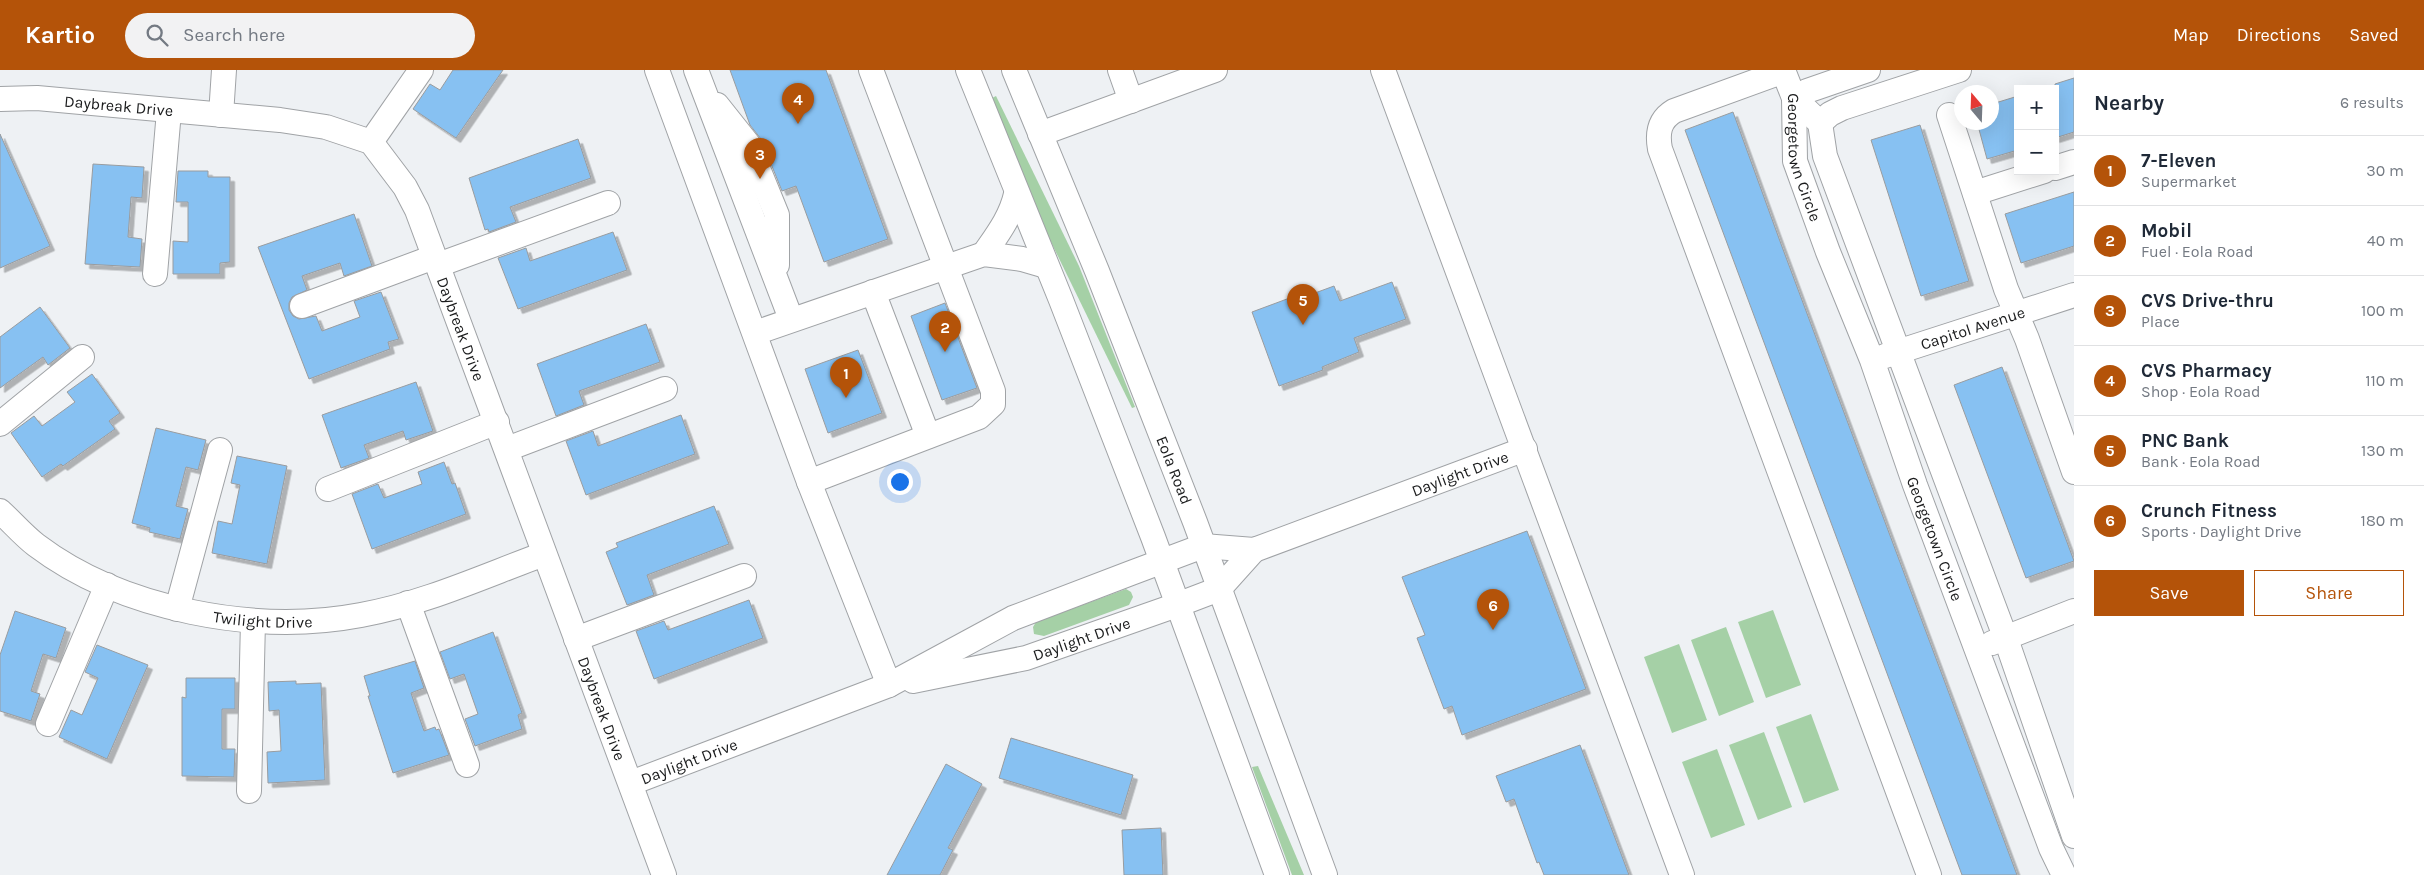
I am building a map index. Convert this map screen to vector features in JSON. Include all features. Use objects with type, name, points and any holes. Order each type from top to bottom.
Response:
[{"type":"street","points":[[220,115],[224,70]]},
{"type":"street","points":[[371,142],[421,70]]},
{"type":"street","points":[[657,70],[809,482],[889,685]]},
{"type":"street","points":[[809,482],[978,417],[993,404],[993,391],[870,70]]},
{"type":"street","points":[[968,70],[1162,562],[1278,875]]},
{"type":"street","name":"Eola Road","points":[[1014,70],[1097,272],[1204,546],[1325,875]]},
{"type":"street","points":[[1120,70],[1131,101]]},
{"type":"street","points":[[1040,134],[1215,70]]},
{"type":"street","points":[[1382,70],[1525,449],[1682,875]]},
{"type":"street","points":[[1878,95],[1869,70],[1807,91],[1794,98],[1784,70],[1666,115],[1660,126],[1658,138],[1660,149],[1929,875]]},
{"type":"street","points":[[1820,124],[1830,114],[1842,108],[1959,70]]},
{"type":"street","points":[[699,79],[791,319]]},
{"type":"street","name":"Daybreak Drive","points":[[0,100],[37,98],[220,115],[326,127],[371,142],[405,187],[417,210],[664,875]]},
{"type":"street","name":"Georgetown Circle","points":[[1794,98],[1820,124],[1826,156],[2006,639],[2074,836]]},
{"type":"street","name":"Georgetown Circle","points":[[1794,98],[1795,162],[1828,252],[1872,360],[1915,485],[2047,839],[2064,875]]},
{"type":"street","points":[[155,274],[169,111]]},
{"type":"street","points":[[1949,115],[2015,314],[2072,458]]},
{"type":"street","points":[[2059,167],[2074,162]]},
{"type":"street","points":[[1974,193],[2031,175]]},
{"type":"street","points":[[984,254],[1010,214],[1016,194]]},
{"type":"street","points":[[302,306],[608,203]]},
{"type":"street","points":[[755,333],[984,254],[1022,259],[1046,266]]},
{"type":"street","points":[[873,292],[928,436]]},
{"type":"street","name":"Capitol Avenue","points":[[1872,360],[2074,295]]},
{"type":"street","points":[[0,424],[82,357]]},
{"type":"street","points":[[507,448],[665,389]]},
{"type":"street","points":[[328,489],[497,422]]},
{"type":"street","name":"Daylight Drive","points":[[631,783],[889,685],[1013,618],[1204,546],[1254,550],[1525,449]]},
{"type":"street","points":[[177,609],[220,450]]},
{"type":"street","name":"Twilight Drive","points":[[0,511],[36,545],[107,585],[139,598],[177,609],[253,622],[318,621],[361,615],[408,603],[544,554]]},
{"type":"street","name":"Daylight Drive","points":[[889,685],[1026,658],[1177,605],[1219,589],[1254,550]]},
{"type":"street","points":[[576,639],[744,576]]},
{"type":"street","points":[[48,724],[107,585]]},
{"type":"street","points":[[408,603],[467,765]]},
{"type":"street","points":[[1976,648],[2006,639],[2074,612]]},
{"type":"street","points":[[250,792],[253,622]]},
{"type":"green space","points":[[996,96],[1079,266],[1135,407],[1132,408],[1050,240],[992,98]]},
{"type":"green space","points":[[1126,589],[1131,592],[1133,597],[1129,605],[1044,636],[1034,634],[1033,627],[1036,622]]},
{"type":"green space","points":[[1773,610],[1801,685],[1766,698],[1738,622]]},
{"type":"green space","points":[[1726,627],[1754,702],[1719,716],[1691,640]]},
{"type":"green space","points":[[1679,644],[1707,720],[1672,733],[1644,657]]},
{"type":"green space","points":[[1811,714],[1839,790],[1804,803],[1776,727]]},
{"type":"green space","points":[[1764,732],[1792,807],[1758,820],[1729,745]]},
{"type":"green space","points":[[1717,749],[1745,825],[1711,838],[1682,762]]},
{"type":"green space","points":[[1258,766],[1304,875],[1292,875],[1252,767]]},
{"type":"building","points":[[453,70],[503,70],[456,138],[413,109],[430,84],[440,90]]},
{"type":"building","points":[[730,70],[826,70],[888,239],[824,262],[796,186],[782,191],[761,139],[750,125]]},
{"type":"building","points":[[2074,78],[2074,132],[2059,137],[2059,85],[2055,84]]},
{"type":"building","points":[[2014,97],[2014,151],[1987,159],[1979,130],[1999,130],[1999,102]]},
{"type":"building","points":[[1733,112],[2017,875],[1962,875],[1685,130]]},
{"type":"building","points":[[1920,125],[1969,281],[1921,296],[1871,140]]},
{"type":"building","points":[[0,134],[50,246],[0,268]]},
{"type":"building","points":[[578,139],[591,178],[510,207],[516,222],[489,232],[488,229],[485,230],[469,178]]},
{"type":"building","points":[[93,164],[144,167],[142,198],[131,197],[128,237],[142,239],[140,267],[85,264]]},
{"type":"building","points":[[178,171],[208,171],[208,177],[230,177],[230,262],[220,263],[220,274],[173,274],[173,241],[188,242],[188,202],[176,202]]},
{"type":"building","points":[[2074,192],[2074,246],[2021,263],[2005,214]]},
{"type":"building","points":[[354,214],[372,266],[344,276],[340,263],[302,276],[307,290],[292,297],[289,303],[289,310],[293,316],[299,319],[316,316],[322,331],[360,317],[354,301],[381,292],[399,339],[388,342],[390,349],[309,379],[258,247]]},
{"type":"building","points":[[613,232],[627,270],[518,309],[498,258],[526,248],[530,261]]},
{"type":"building","points":[[1392,282],[1406,319],[1354,338],[1359,352],[1322,367],[1323,370],[1279,386],[1252,312],[1295,296],[1296,300],[1334,286],[1340,301]]},
{"type":"building","points":[[945,303],[977,388],[942,400],[911,316]]},
{"type":"building","points":[[40,307],[70,348],[48,365],[43,357],[0,388],[0,337]]},
{"type":"building","points":[[646,324],[660,362],[579,391],[584,405],[556,416],[537,364]]},
{"type":"building","points":[[858,350],[882,413],[828,433],[805,369]]},
{"type":"building","points":[[2002,367],[2074,561],[2026,578],[1954,385]]},
{"type":"building","points":[[92,374],[120,413],[109,421],[115,429],[63,466],[61,464],[42,477],[11,433],[34,416],[42,426],[75,402],[67,392]]},
{"type":"building","points":[[416,382],[433,431],[406,440],[403,431],[364,445],[369,458],[341,468],[322,415]]},
{"type":"building","points":[[681,415],[695,454],[586,495],[566,441],[593,431],[598,446]]},
{"type":"building","points":[[156,428],[206,440],[198,470],[186,467],[176,506],[188,509],[180,539],[149,532],[150,528],[132,523]]},
{"type":"building","points":[[237,456],[287,466],[267,564],[212,553],[218,521],[232,524],[240,485],[231,483]]},
{"type":"building","points":[[444,462],[452,484],[455,483],[466,514],[372,549],[352,494],[378,484],[384,498],[422,484],[418,472]]},
{"type":"building","points":[[714,506],[729,544],[647,575],[654,595],[627,605],[606,552],[618,547],[616,543]]},
{"type":"building","points":[[1527,531],[1586,689],[1462,735],[1452,706],[1444,709],[1417,638],[1425,635],[1402,577]]},
{"type":"building","points":[[749,600],[763,638],[654,679],[636,631],[664,621],[668,630]]},
{"type":"building","points":[[15,611],[66,628],[56,658],[43,654],[31,691],[40,694],[31,721],[0,711],[0,655]]},
{"type":"building","points":[[493,632],[522,713],[518,715],[522,729],[475,746],[465,719],[478,714],[464,674],[450,679],[440,652]]},
{"type":"building","points":[[97,645],[148,665],[107,759],[59,737],[71,710],[82,715],[98,678],[85,672]]},
{"type":"building","points":[[415,661],[424,688],[411,693],[424,731],[435,727],[436,730],[439,729],[449,755],[393,773],[368,696],[370,696],[364,676]]},
{"type":"building","points":[[186,678],[235,678],[235,709],[222,709],[222,749],[235,749],[234,777],[182,776],[182,697],[186,698]]},
{"type":"building","points":[[296,681],[296,684],[321,683],[325,780],[268,783],[267,752],[281,751],[279,710],[269,711],[268,682]]},
{"type":"building","points":[[1011,738],[1133,775],[1121,815],[999,778]]},
{"type":"building","points":[[1580,745],[1629,875],[1544,875],[1539,862],[1537,863],[1514,799],[1506,802],[1496,776]]},
{"type":"building","points":[[946,764],[982,784],[948,848],[953,850],[940,875],[887,875]]},
{"type":"building","points":[[1161,828],[1163,875],[1124,875],[1122,830]]},
{"type":"place","name":"CVS Pharmacy","points":[[798,124]]},
{"type":"place","name":"CVS Drive-thru","points":[[760,179]]},
{"type":"place","name":"PNC Bank","points":[[1303,325]]},
{"type":"place","name":"Mobil","points":[[945,352]]},
{"type":"place","name":"7-Eleven","points":[[846,398]]},
{"type":"place","name":"Crunch Fitness","points":[[1493,630]]}]
